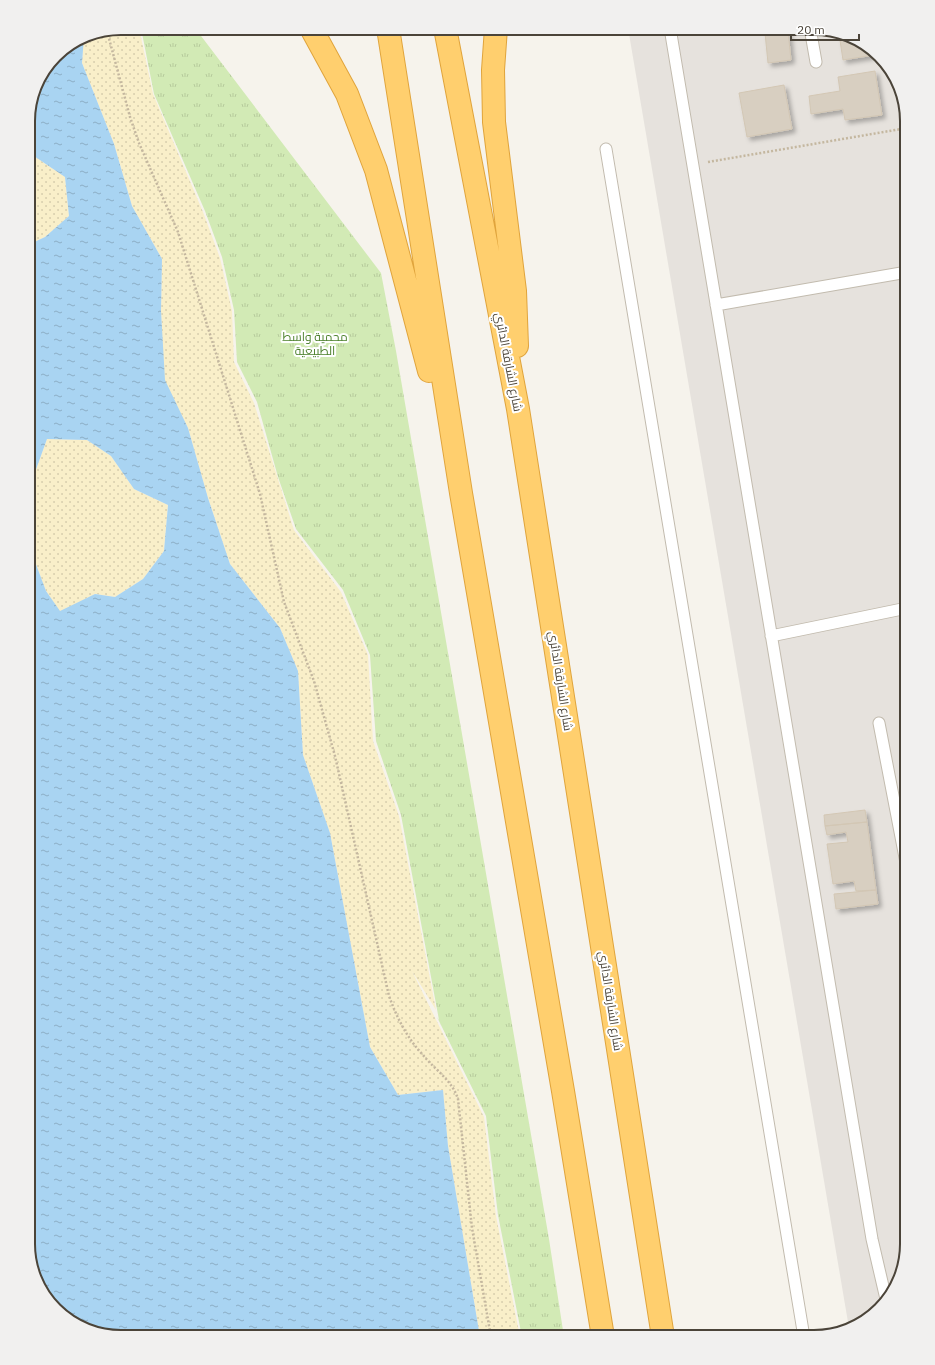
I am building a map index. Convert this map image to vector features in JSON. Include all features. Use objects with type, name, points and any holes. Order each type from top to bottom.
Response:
[{"type":"highway","points":[[315,35],[347,94],[376,170],[461,493]]},
{"type":"highway","points":[[389,35],[461,493],[563,1091],[602,1330]]},
{"type":"highway","name":"شارع الشارقة الدائري","points":[[446,35],[518,409],[662,1330]]},
{"type":"highway","points":[[496,35],[493,70],[494,122],[516,307],[518,409]]},
{"type":"lane","points":[[671,35],[872,1239],[884,1292]]},
{"type":"lane","points":[[811,35],[816,62]]},
{"type":"lane","points":[[606,149],[803,1330]]},
{"type":"lane","points":[[716,305],[900,273]]},
{"type":"lane","points":[[771,636],[900,609]]},
{"type":"lane","points":[[879,723],[900,832]]},
{"type":"lane","points":[[895,806],[900,805]]},
{"type":"path","points":[[108,36],[130,117],[139,143],[178,232],[260,494],[284,602],[314,681],[335,756],[389,996],[402,1026],[412,1042],[423,1056],[450,1084],[458,1099],[472,1228],[490,1330]]},
{"type":"path","points":[[693,164],[900,129]]},
{"type":"shaded area","points":[[629,35],[819,35],[836,38],[857,47],[875,60],[888,78],[893,88],[899,110],[900,1244],[897,1266],[888,1287],[875,1305],[848,1322]]},
{"type":"green space","name":"محمية واسط الطبيعية","points":[[142,35],[200,35],[381,273],[396,351],[549,1239],[563,1330],[521,1330],[498,1215],[486,1116],[437,1017],[439,1020],[401,815],[376,741],[370,655],[343,590],[296,529],[278,477],[257,402],[237,362],[234,310],[222,257],[205,211],[154,94]]},
{"type":"sand","points":[[140,35],[153,94],[203,212],[220,258],[232,311],[234,362],[254,403],[294,530],[341,592],[368,655],[373,741],[399,816],[436,1010],[412,971],[484,1117],[496,1216],[519,1330],[479,1330],[448,1146],[443,1090],[398,1095],[370,1047],[330,833],[303,755],[298,671],[280,628],[230,564],[208,498],[188,428],[164,380],[161,311],[162,259],[132,206],[114,144],[82,63],[83,44],[88,42],[110,36]]},
{"type":"sand","points":[[35,157],[65,177],[69,216],[45,237],[35,242]]},
{"type":"sand","points":[[47,439],[87,440],[111,456],[134,489],[168,505],[164,551],[143,579],[115,597],[95,594],[60,612],[46,591],[35,562],[35,472]]},
{"type":"water","points":[[83,44],[82,63],[114,144],[132,206],[162,259],[161,311],[165,380],[188,428],[208,498],[230,564],[280,628],[298,671],[303,755],[330,833],[370,1047],[398,1095],[443,1090],[448,1146],[479,1330],[116,1330],[83,1321],[64,1309],[47,1287],[38,1266],[35,1244],[35,562],[46,591],[60,611],[95,594],[115,597],[143,579],[164,551],[168,505],[134,489],[111,456],[87,440],[47,439],[35,472],[35,242],[45,237],[69,216],[65,177],[35,157],[35,116],[44,83],[56,64],[64,56]]},
{"type":"building","points":[[765,35],[788,35],[791,60],[768,63]]},
{"type":"building","points":[[840,39],[857,47],[870,56],[843,60]]},
{"type":"building","points":[[875,71],[882,115],[845,120],[843,109],[811,114],[809,96],[840,91],[838,77]]},
{"type":"building","points":[[784,85],[792,129],[747,137],[739,93]]},
{"type":"building","points":[[865,810],[867,822],[825,826],[824,815]]},
{"type":"building","points":[[867,822],[876,890],[856,891],[854,881],[833,884],[827,844],[848,842],[846,832],[827,835],[825,826]]},
{"type":"building","points":[[876,890],[878,904],[836,909],[834,894]]}]
